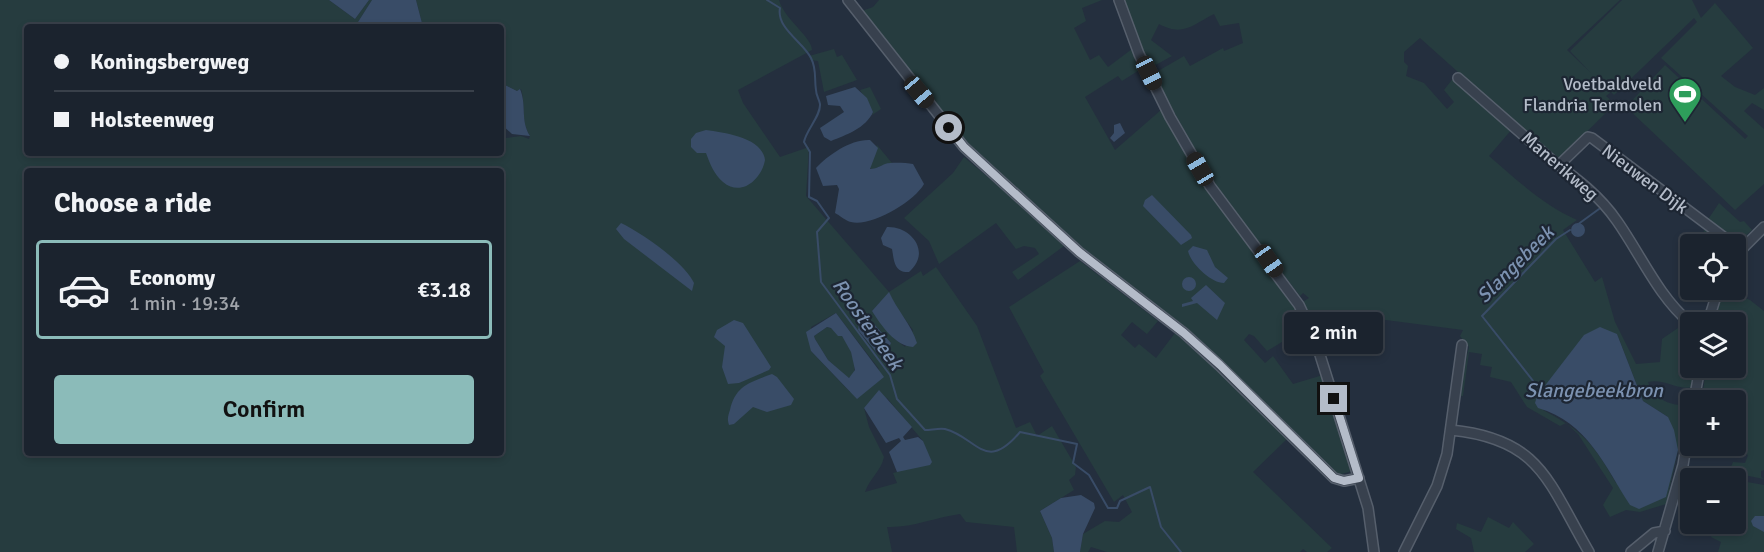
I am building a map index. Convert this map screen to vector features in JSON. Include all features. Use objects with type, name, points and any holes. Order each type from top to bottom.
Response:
[{"type":"street","points":[[848,0],[964,147],[1079,252],[1184,333],[1220,365],[1334,478],[1344,481],[1359,478]]},
{"type":"street","points":[[1119,0],[1139,54],[1170,117],[1210,186],[1299,305],[1315,339],[1368,508],[1374,552]]},
{"type":"street","name":"Manerikweg","points":[[1458,78],[1560,164],[1605,206],[1664,294],[1680,312]]},
{"type":"street","name":"Nieuwen Dijk","points":[[1560,164],[1588,137],[1592,138],[1719,234]]},
{"type":"street","points":[[1746,240],[1764,227]]},
{"type":"street","points":[[1404,552],[1437,486],[1451,430],[1461,345]]},
{"type":"street","points":[[1451,430],[1493,437],[1514,445],[1532,460],[1543,472],[1588,552]]},
{"type":"street","points":[[1658,552],[1684,456]]},
{"type":"street","points":[[1631,552],[1654,533],[1665,531]]},
{"type":"green space","points":[[0,0],[329,0],[355,19],[369,0],[372,0],[358,22],[360,24],[24,24],[24,156],[504,156],[504,135],[506,138],[521,136],[529,139],[530,136],[525,124],[521,89],[517,91],[504,84],[504,24],[422,24],[416,0],[779,0],[786,14],[808,39],[812,50],[738,90],[743,103],[780,157],[809,147],[806,196],[889,292],[921,271],[923,276],[936,267],[977,326],[1016,428],[1030,422],[1037,436],[1052,426],[1076,467],[1075,475],[1069,480],[1074,490],[1040,511],[1052,538],[1054,552],[1017,552],[1014,527],[966,522],[960,514],[906,526],[887,527],[892,552],[0,552]],"holes":[[[889,293],[913,330],[905,347],[895,339],[872,311]],[[836,313],[879,369],[850,392],[811,351],[811,327]],[[866,320],[874,324],[891,343],[877,353],[858,331],[859,324]],[[887,398],[923,441],[897,472],[893,473],[897,483],[865,492],[884,457],[869,427],[864,408]]]},
{"type":"green space","points":[[879,0],[1102,0],[1082,8],[1086,21],[1074,28],[1090,60],[1099,55],[1108,67],[1132,49],[1141,69],[1122,81],[1118,76],[1085,97],[1115,150],[1161,110],[1200,177],[1289,298],[1305,328],[1267,351],[1254,336],[1249,334],[1244,340],[1265,363],[1273,356],[1293,384],[1323,375],[1352,469],[1338,475],[1330,470],[1244,386],[1085,253],[966,144],[862,11],[873,7]]},
{"type":"green space","points":[[1122,0],[1620,0],[1567,50],[1591,73],[1570,51],[1622,0],[1692,0],[1701,18],[1715,3],[1753,48],[1721,76],[1735,87],[1755,95],[1764,88],[1764,110],[1752,103],[1744,111],[1764,129],[1764,184],[1735,210],[1626,107],[1665,65],[1745,139],[1748,136],[1661,58],[1697,22],[1694,18],[1614,95],[1611,92],[1606,96],[1615,104],[1559,159],[1556,160],[1508,116],[1504,120],[1513,128],[1489,156],[1542,199],[1577,220],[1563,230],[1595,282],[1602,277],[1615,322],[1636,364],[1660,362],[1662,339],[1680,328],[1680,378],[1694,378],[1693,387],[1648,382],[1664,401],[1680,404],[1680,441],[1666,504],[1640,512],[1626,510],[1610,517],[1603,505],[1613,488],[1578,434],[1568,425],[1594,448],[1616,483],[1668,417],[1643,401],[1617,334],[1543,410],[1566,423],[1560,426],[1527,407],[1511,382],[1490,377],[1492,367],[1480,365],[1482,354],[1469,352],[1463,396],[1458,396],[1469,347],[1460,336],[1463,330],[1386,320],[1319,341],[1301,303],[1309,298],[1303,293],[1300,296],[1214,184],[1153,74],[1184,56],[1190,66],[1223,48],[1224,51],[1243,43],[1239,23],[1220,26],[1214,14],[1187,28],[1167,28],[1159,24],[1151,40],[1172,56],[1150,68]],"holes":[[[1420,38],[1458,72],[1444,90],[1454,102],[1447,109],[1424,83],[1406,76],[1408,66],[1404,62],[1404,52]]]},
{"type":"green space","points":[[834,49],[837,57],[842,55],[857,80],[824,92],[818,61],[810,60],[809,56]]},
{"type":"green space","points":[[870,87],[881,109],[872,115],[873,112],[860,90]]},
{"type":"green space","points":[[877,145],[892,163],[901,165],[889,163],[872,170],[869,166]]},
{"type":"green space","points":[[964,157],[1021,205],[1064,246],[1018,280],[1012,272],[1039,254],[1035,248],[1024,246],[1016,249],[996,223],[939,264],[929,241],[904,218],[953,173]]},
{"type":"green space","points":[[1719,203],[1740,222],[1744,221],[1752,230],[1746,236],[1725,234],[1707,221]]},
{"type":"green space","points":[[1705,229],[1712,234],[1703,234]]},
{"type":"green space","points":[[1080,261],[1158,321],[1147,334],[1132,322],[1121,335],[1135,348],[1139,344],[1156,358],[1175,333],[1192,346],[1288,438],[1253,472],[1332,548],[1327,552],[1307,552],[1303,549],[1300,552],[1107,552],[1091,547],[1088,552],[1080,552],[1083,534],[1105,521],[1119,522],[1132,512],[1123,495],[1114,502],[1040,376],[1044,372],[1009,307]]},
{"type":"green space","points":[[1746,298],[1764,311],[1764,470],[1761,471],[1761,477],[1764,479],[1746,475],[1746,468],[1731,468],[1733,462],[1745,463],[1748,455],[1746,454],[1746,390],[1703,390],[1705,378],[1746,378],[1746,312],[1716,312],[1721,300]]},
{"type":"green space","points":[[827,327],[845,339],[852,353],[854,375],[848,378],[828,360],[815,339],[814,336]]},
{"type":"green space","points":[[1746,482],[1764,485],[1764,552],[1718,552],[1721,542],[1711,537],[1712,534],[1746,534]]},
{"type":"green space","points":[[1488,517],[1509,528],[1513,522],[1534,544],[1525,552],[1474,552],[1471,538],[1456,529],[1457,523],[1481,532]]},
{"type":"water","points":[[329,0],[369,0],[355,19]]},
{"type":"water","points":[[372,0],[416,0],[422,24],[360,24],[358,22]]},
{"type":"water","points":[[504,84],[517,91],[520,89],[525,124],[530,136],[512,134],[504,127]]},
{"type":"water","points":[[855,87],[867,98],[873,112],[861,127],[831,141],[824,137],[820,128],[844,112],[840,106],[828,105],[826,96]]},
{"type":"water","points":[[1120,123],[1125,133],[1114,142],[1110,138],[1114,133],[1114,125]]},
{"type":"water","points":[[706,130],[750,141],[762,152],[765,160],[763,167],[750,184],[737,188],[723,182],[713,169],[706,153],[697,153],[691,147],[691,139],[696,133]]},
{"type":"water","points":[[870,140],[878,148],[870,169],[888,163],[913,164],[924,184],[911,198],[891,212],[869,221],[851,222],[835,213],[839,189],[837,185],[823,186],[816,168],[840,149],[855,142]]},
{"type":"water","points":[[1152,195],[1192,238],[1181,245],[1143,206],[1145,200]]},
{"type":"water","points":[[621,223],[651,241],[682,267],[694,283],[692,291],[624,239],[616,229]]},
{"type":"water","points":[[1578,223],[1583,225],[1585,230],[1583,235],[1578,237],[1573,235],[1571,230],[1573,225]]},
{"type":"water","points":[[887,227],[904,231],[916,242],[919,256],[909,272],[898,268],[892,249],[883,245],[881,238]]},
{"type":"water","points":[[1193,246],[1207,250],[1215,267],[1228,278],[1224,283],[1213,280],[1197,267],[1188,251]]},
{"type":"water","points":[[1189,277],[1194,279],[1196,284],[1194,289],[1189,291],[1184,289],[1182,284],[1184,279]]},
{"type":"water","points":[[1206,285],[1225,303],[1217,320],[1197,303],[1182,307],[1182,304],[1193,301],[1191,298]]},
{"type":"water","points":[[889,292],[914,336],[917,343],[913,347],[894,339],[872,311]]},
{"type":"water","points":[[836,313],[884,377],[857,399],[811,351],[806,332]],"holes":[[[827,327],[838,336],[842,336],[851,352],[855,370],[849,378],[828,360],[815,339],[814,336]]]},
{"type":"water","points":[[734,320],[743,323],[771,367],[739,383],[728,384],[722,367],[725,346],[714,337],[717,330]]},
{"type":"water","points":[[866,320],[874,324],[891,343],[886,354],[877,353],[858,330],[859,324]]},
{"type":"water","name":"Slangebeekbron","points":[[1600,327],[1617,334],[1643,401],[1668,417],[1674,430],[1678,450],[1666,497],[1639,509],[1630,505],[1603,461],[1582,435],[1570,424],[1538,408],[1535,403],[1537,396],[1584,335]]},
{"type":"water","points":[[772,374],[794,399],[791,405],[767,412],[753,407],[734,424],[729,425],[728,418],[732,402],[740,390]]},
{"type":"water","points":[[879,390],[912,427],[903,437],[905,440],[918,437],[923,441],[932,462],[930,465],[897,472],[889,452],[901,441],[899,438],[886,443],[864,408]]},
{"type":"water","points":[[1081,495],[1094,503],[1095,508],[1083,534],[1080,552],[1054,552],[1052,538],[1040,511],[1061,498]]},
{"type":"water","points":[[1755,516],[1764,516],[1764,532],[1753,526],[1751,521]]},
{"type":"waterway","name":"Roosterbeek","points":[[767,0],[780,8],[782,22],[807,52],[814,66],[820,109],[804,142],[810,152],[809,197],[817,201],[829,218],[817,232],[821,282],[890,375],[897,399],[925,430],[945,429],[989,452],[1008,444],[1020,432],[1077,444],[1073,463],[1089,475],[1108,508],[1117,508],[1120,501],[1150,487],[1161,527],[1181,552]]},
{"type":"waterway","name":"Slangebeek","points":[[1577,225],[1599,209]]},
{"type":"waterway","name":"Slangebeek","points":[[1541,391],[1482,316],[1556,239],[1570,230]]},
{"type":"place","name":"Voetbaldveld Flandria Termolen","points":[[1685,123]]},
{"type":"route","points":[[949,128],[964,147],[1079,252],[1184,333],[1220,365],[1334,478],[1344,481],[1359,478],[1334,399]]}]
